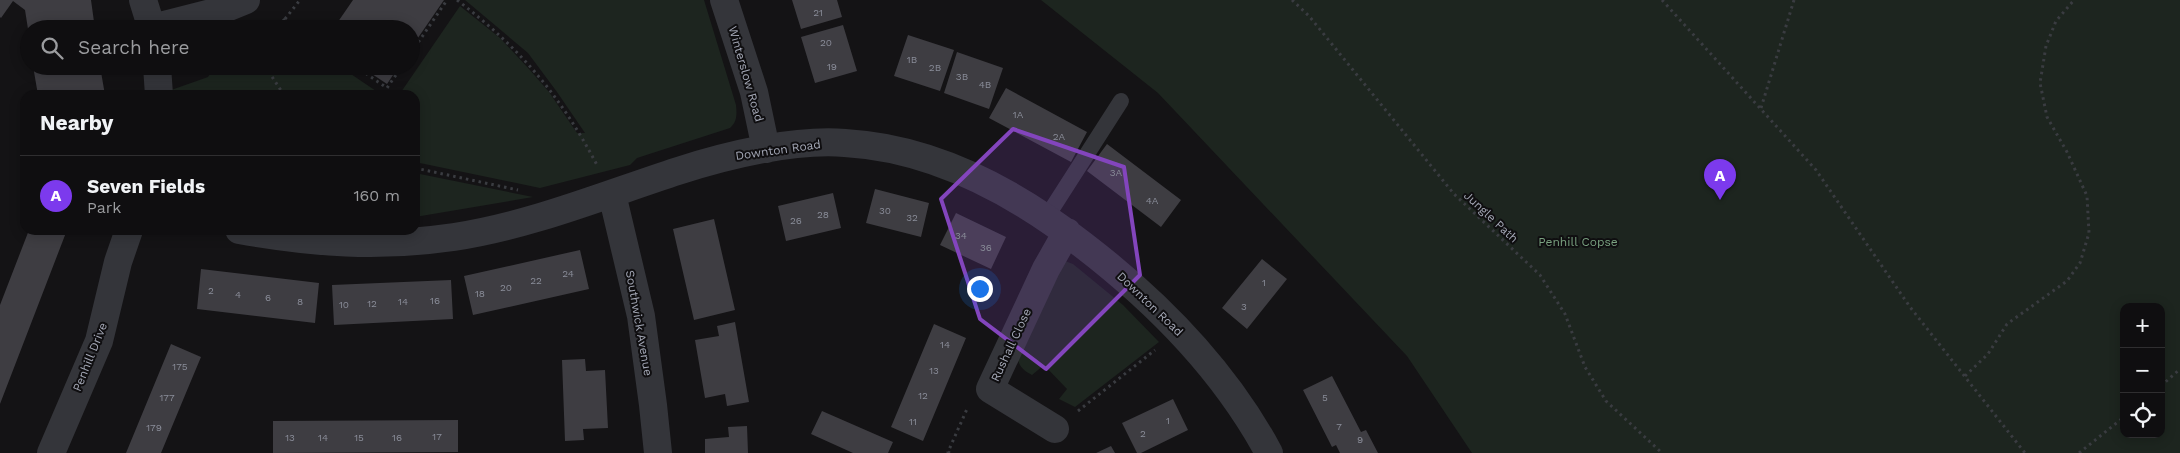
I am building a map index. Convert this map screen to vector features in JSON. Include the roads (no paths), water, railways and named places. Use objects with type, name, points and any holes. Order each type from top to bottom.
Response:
[{"type":"street","points":[[143,0],[149,20]]},
{"type":"street","points":[[183,20],[218,11],[246,0]]},
{"type":"street","name":"Winterslow Road","points":[[724,0],[754,92],[766,150]]},
{"type":"street","points":[[158,75],[159,90]]},
{"type":"street","name":"Downton Road","points":[[267,235],[295,240],[341,244],[397,243],[455,236],[499,228],[572,208],[681,170],[748,152],[808,143],[844,142],[887,148],[930,161],[992,186],[1057,225],[1110,266],[1181,333],[1222,382],[1258,433],[1269,453]]},
{"type":"street","name":"Southwick Avenue","points":[[612,194],[640,316],[658,453]]},
{"type":"street","name":"Rushall Close","points":[[1056,429],[990,389],[1046,270],[1057,225]]},
{"type":"street","name":"Penhill Drive","points":[[51,453],[99,341],[118,262],[127,235]]},
{"type":"lane","points":[[1057,225],[1122,101]]},
{"type":"place","name":"Seven Fields","points":[[1720,200]]},
{"type":"park label","name":"Penhill Copse","points":[[1578,242]]}]
